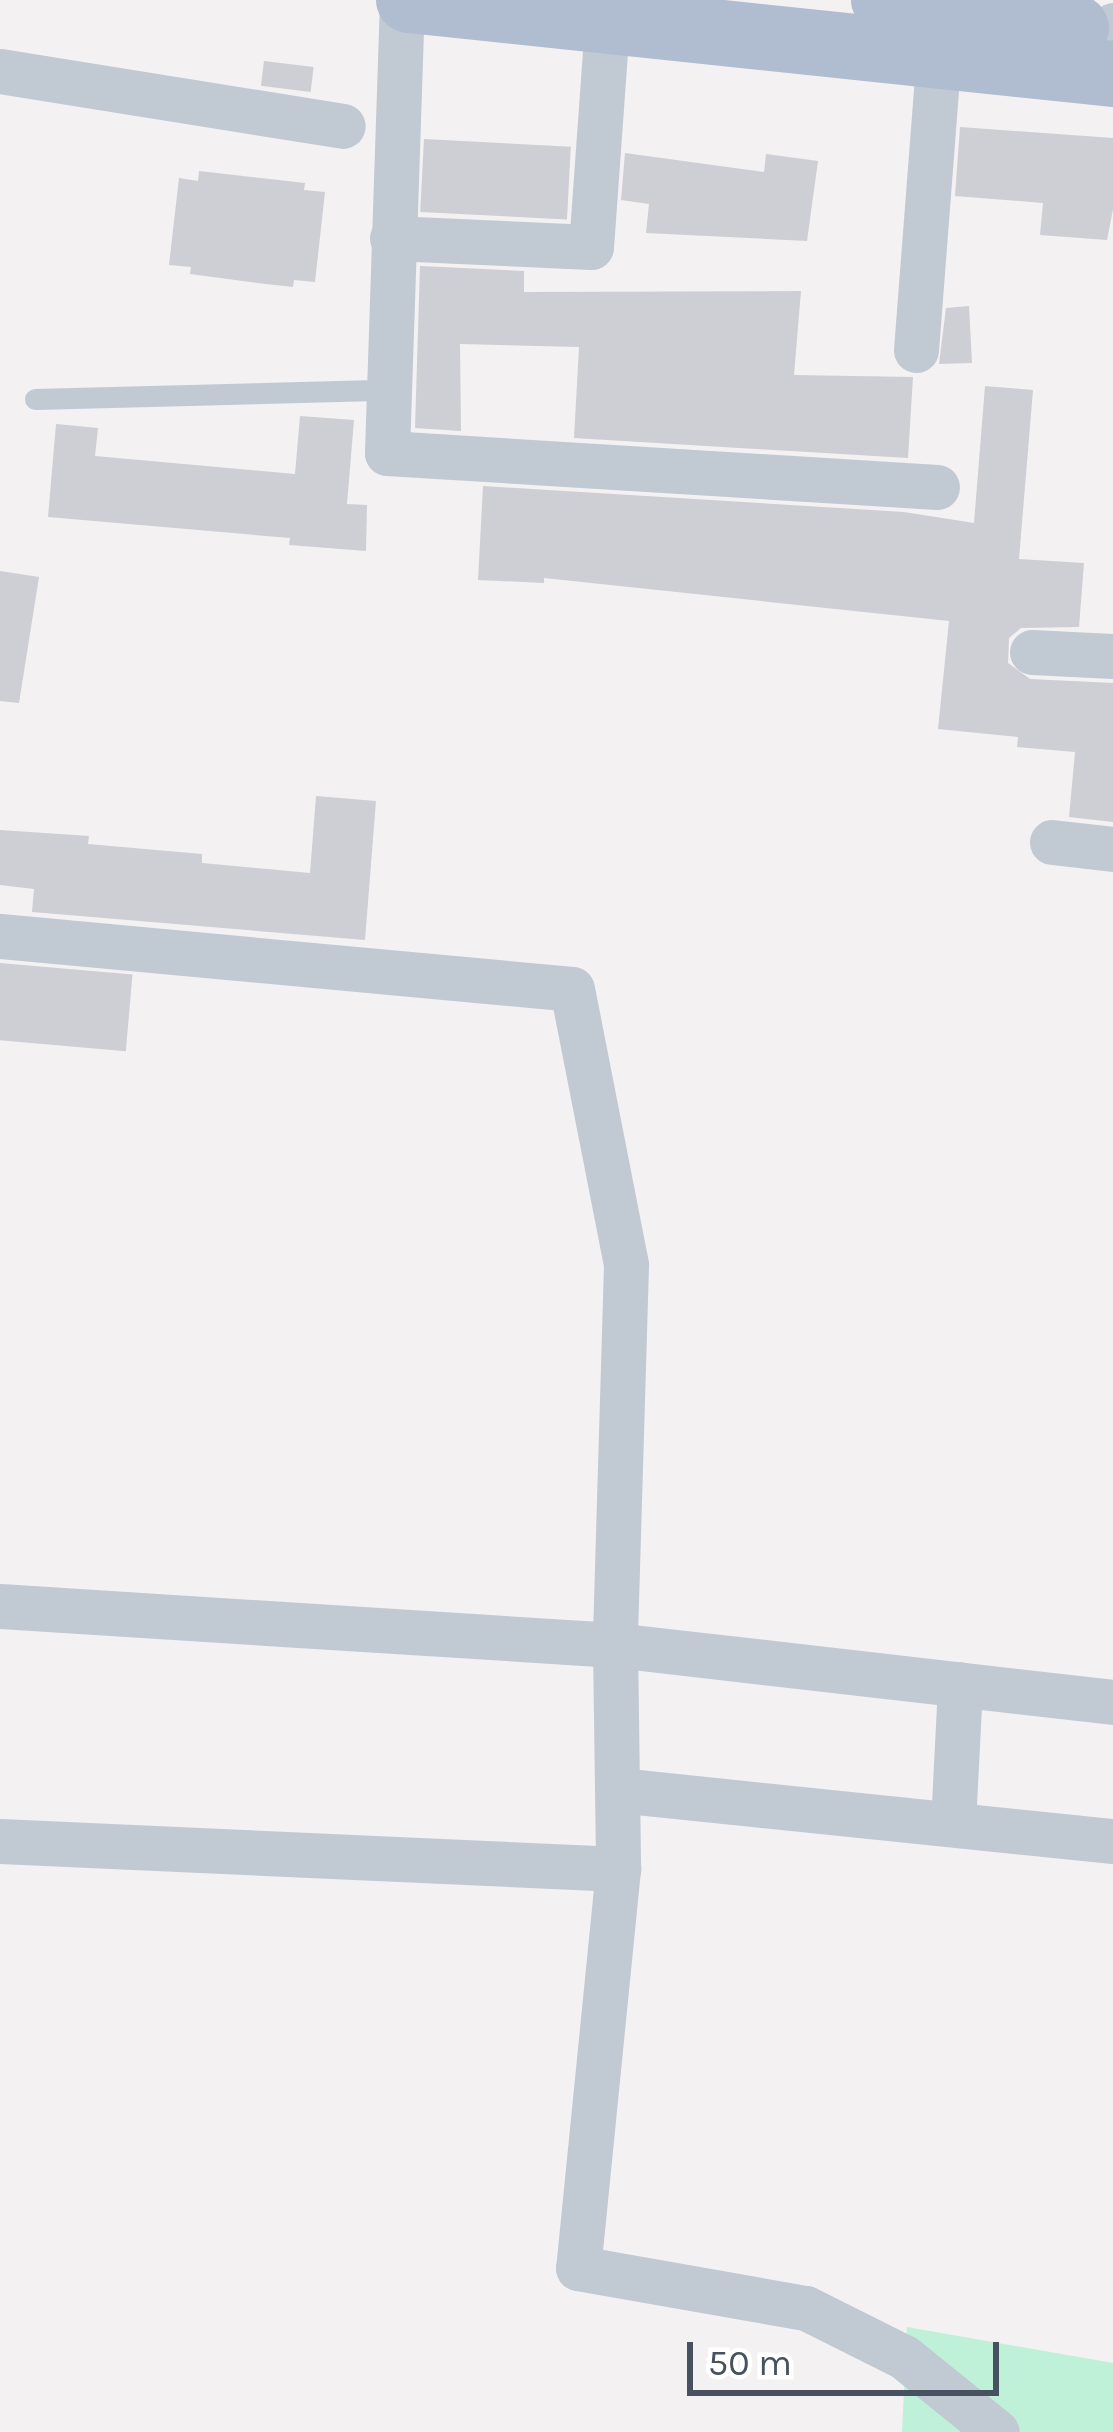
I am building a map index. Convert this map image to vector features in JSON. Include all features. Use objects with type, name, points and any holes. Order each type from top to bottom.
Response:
[{"type":"main road","points":[[406,0],[608,22],[927,16],[1113,31]]},
{"type":"main road","points":[[927,16],[1113,74]]},
{"type":"street","points":[[406,0],[392,238],[387,453],[938,487]]},
{"type":"street","points":[[916,350],[927,16]]},
{"type":"street","points":[[392,238],[591,247],[608,22]]},
{"type":"street","points":[[0,71],[343,126]]},
{"type":"street","points":[[1032,652],[1113,656]]},
{"type":"street","points":[[1052,842],[1113,850]]},
{"type":"street","points":[[0,936],[572,988],[626,1265],[615,1645],[618,1869],[578,2269],[806,2308],[904,2357],[997,2432]]},
{"type":"street","points":[[0,1606],[615,1645],[1113,1702]]},
{"type":"street","points":[[952,1824],[960,1684]]},
{"type":"street","points":[[618,1790],[1113,1841]]},
{"type":"street","points":[[0,1840],[618,1869]]},
{"type":"lane","points":[[35,399],[386,390]]},
{"type":"green space","points":[[907,2327],[1113,2363],[1113,2432],[902,2432]]},
{"type":"building","points":[[264,61],[314,67],[311,92],[261,86]]},
{"type":"building","points":[[960,127],[1113,138],[1113,209],[1107,240],[1040,235],[1043,203],[955,196]]},
{"type":"building","points":[[424,139],[571,147],[567,220],[420,212]]},
{"type":"building","points":[[625,153],[764,172],[766,154],[818,161],[807,241],[646,233],[649,204],[621,200]]},
{"type":"building","points":[[199,171],[305,183],[304,190],[325,192],[315,282],[294,280],[293,287],[257,283],[190,274],[191,267],[169,265],[179,178],[198,181]]},
{"type":"building","points":[[420,266],[524,271],[524,292],[801,291],[794,375],[913,377],[908,458],[574,438],[579,347],[460,344],[461,431],[415,428]]},
{"type":"building","points":[[969,306],[972,363],[939,364],[946,308]]},
{"type":"building","points":[[985,386],[1033,390],[1019,559],[1084,563],[1079,627],[1021,628],[1009,638],[1008,663],[1030,679],[1113,683],[1113,822],[1069,817],[1075,752],[1017,747],[1018,737],[938,729],[949,621],[544,578],[544,583],[478,580],[483,486],[904,512],[974,523]]},
{"type":"building","points":[[300,416],[354,420],[347,504],[367,505],[366,551],[289,545],[290,538],[48,517],[56,424],[98,428],[95,456],[295,474]]},
{"type":"building","points":[[0,571],[39,577],[19,703],[0,701]]},
{"type":"building","points":[[316,796],[376,801],[365,940],[32,912],[34,889],[0,885],[0,830],[89,836],[88,844],[202,854],[202,863],[310,873]]},
{"type":"building","points":[[0,963],[132,975],[126,1051],[0,1040]]}]
